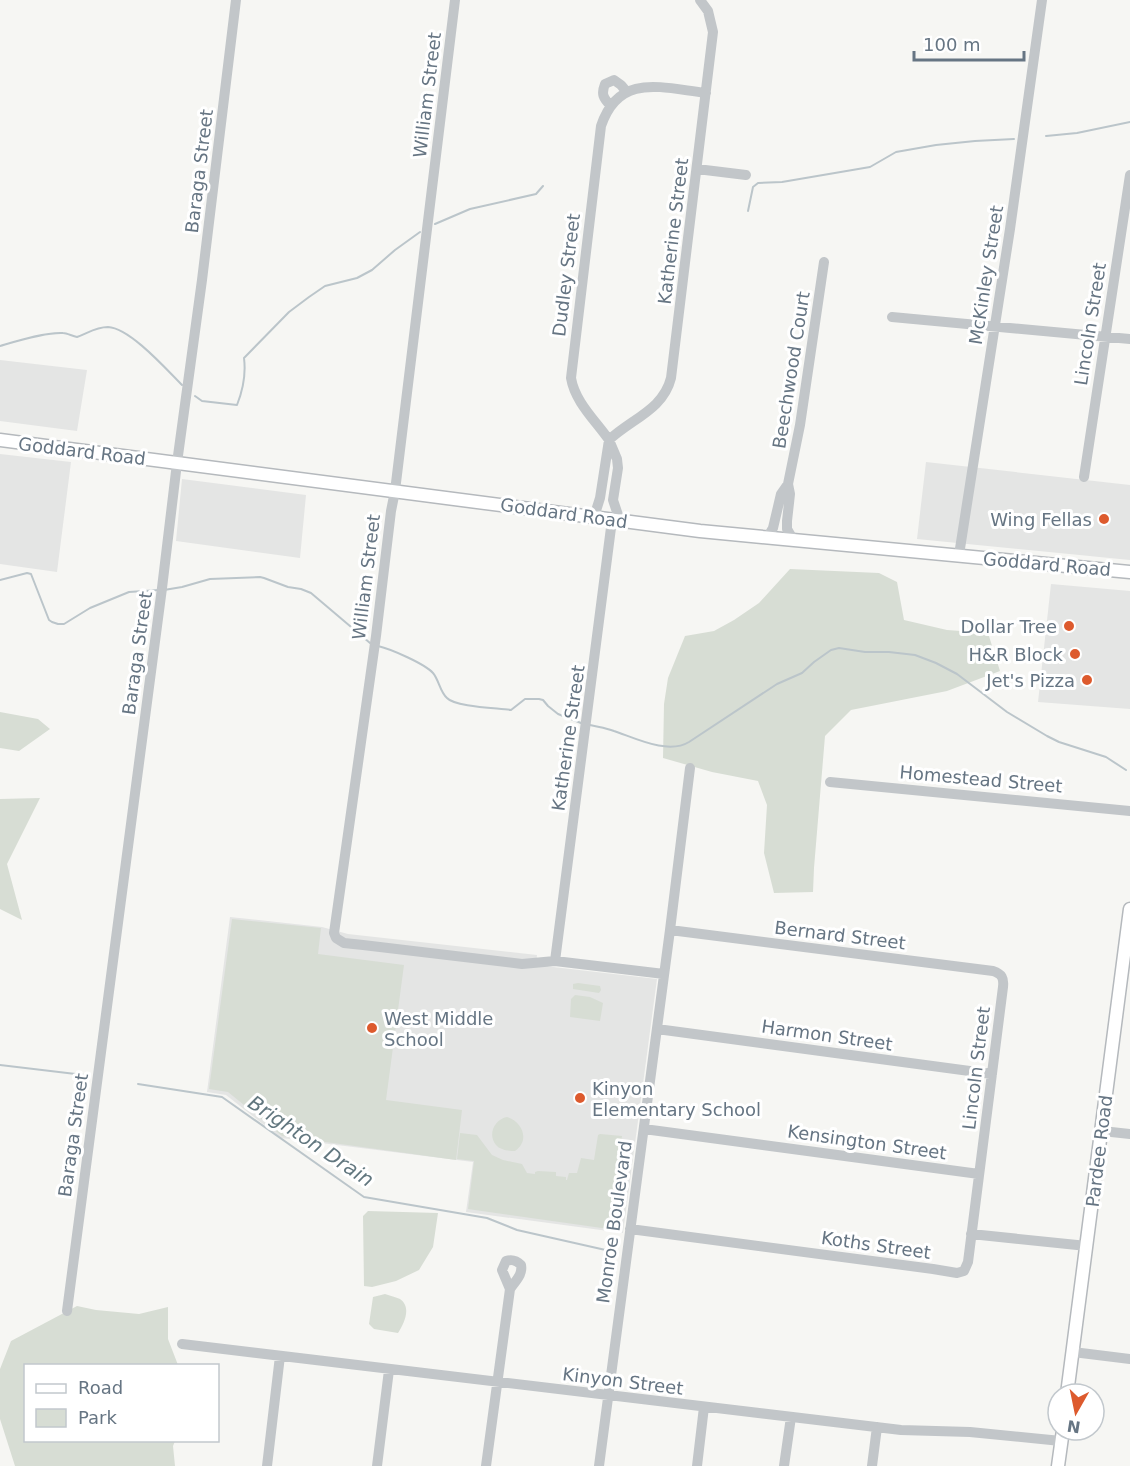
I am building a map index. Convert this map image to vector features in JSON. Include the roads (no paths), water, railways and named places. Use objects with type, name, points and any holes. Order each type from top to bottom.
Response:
[{"type":"main road","name":"Goddard Road","points":[[0,440],[700,531],[1130,572]]},
{"type":"main road","name":"Pardee Road","points":[[1069,1382],[1130,909]]},
{"type":"main road","points":[[1058,1466],[1061,1442]]},
{"type":"street","name":"Baraga Street","points":[[67,1311],[205,260],[236,0]]},
{"type":"street","name":"William Street","points":[[455,0],[395,491],[334,933],[336,938],[344,943],[522,964],[555,961]]},
{"type":"street","name":"Katherine Street","points":[[555,961],[584,733],[616,520],[613,500],[618,468],[617,459],[609,440],[618,431],[656,405],[669,385],[713,32],[708,11],[701,0]]},
{"type":"street","name":"McKinley Street","points":[[959,555],[1019,172],[1042,0]]},
{"type":"street","name":"Dudley Street","points":[[611,106],[603,98],[602,91],[606,84],[614,80],[627,91]]},
{"type":"street","name":"Dudley Street","points":[[609,440],[577,396],[571,371],[601,126],[611,106],[627,91],[634,88],[648,86],[706,93]]},
{"type":"street","points":[[697,169],[746,175]]},
{"type":"street","name":"Lincoln Street","points":[[1084,477],[1130,175]]},
{"type":"street","name":"Beechwood Court","points":[[794,541],[787,521],[790,494],[788,484],[800,425],[824,262]]},
{"type":"street","points":[[892,317],[1130,339]]},
{"type":"street","points":[[594,518],[600,498],[609,440]]},
{"type":"street","name":"Beechwood Court","points":[[767,538],[776,520],[781,494],[788,484]]},
{"type":"street","name":"Monroe Boulevard","points":[[599,1466],[690,768]]},
{"type":"street","name":"Homestead Street","points":[[830,782],[1130,811]]},
{"type":"street","name":"Bernard Street","points":[[670,930],[993,971],[1003,978]]},
{"type":"street","points":[[555,961],[664,974]]},
{"type":"street","name":"Lincoln Street","points":[[971,1234],[1003,978]]},
{"type":"street","name":"Harmon Street","points":[[657,1029],[992,1074]]},
{"type":"street","name":"Kensington Street","points":[[644,1129],[979,1174]]},
{"type":"street","points":[[1102,1131],[1130,1134]]},
{"type":"street","name":"Koths Street","points":[[630,1229],[957,1273],[964,1271],[968,1265],[971,1234]]},
{"type":"street","points":[[971,1234],[1087,1246]]},
{"type":"street","points":[[486,1466],[510,1289]]},
{"type":"street","name":"Kinyon Street","points":[[182,1344],[902,1430],[1046,1434]]},
{"type":"street","points":[[1073,1352],[1130,1359]]},
{"type":"street","points":[[267,1466],[280,1356]]},
{"type":"street","points":[[376,1466],[388,1370]]},
{"type":"street","points":[[697,1466],[704,1407]]},
{"type":"street","points":[[784,1466],[791,1418]]},
{"type":"street","points":[[872,1466],[877,1427]]},
{"type":"waterway","points":[[1046,136],[1077,133],[1130,122]]},
{"type":"waterway","points":[[748,211],[753,187],[758,183],[782,182],[870,167],[896,152],[936,145],[1014,139]]},
{"type":"waterway","points":[[435,224],[470,209],[536,194],[543,186]]},
{"type":"waterway","points":[[195,396],[202,401],[237,405],[244,382],[244,358],[289,312],[325,286],[357,278],[372,270],[420,232]]},
{"type":"waterway","points":[[0,346],[56,333],[77,337],[108,327],[127,334],[158,360],[182,385]]},
{"type":"waterway","points":[[0,580],[31,574],[49,620],[58,624],[64,624],[90,608],[129,592],[159,590]]},
{"type":"waterway","points":[[164,590],[210,579],[264,578],[311,593],[370,643]]},
{"type":"waterway","points":[[378,646],[407,657],[429,669],[447,698],[452,701],[511,710],[525,699],[539,699],[558,714],[581,723]]},
{"type":"waterway","points":[[590,725],[652,744],[681,746],[777,684],[802,673],[831,650],[839,648],[865,652],[889,652],[915,655],[936,663],[957,674],[1007,712],[1047,736],[1106,757],[1126,770]]},
{"type":"waterway","name":"Brighton Drain","points":[[0,1065],[84,1075]]},
{"type":"waterway","name":"Brighton Drain","points":[[138,1084],[222,1097],[364,1197],[487,1218],[517,1230],[610,1251]]},
{"type":"place","name":"Wing Fellas","points":[[1104,519]]},
{"type":"place","name":"Dollar Tree","points":[[1069,626]]},
{"type":"place","name":"H&R Block","points":[[1075,654]]},
{"type":"place","name":"Jet's Pizza","points":[[1087,680]]},
{"type":"place","name":"West Middle School","points":[[372,1028]]},
{"type":"place","name":"Kinyon Elementary School","points":[[580,1098]]}]
